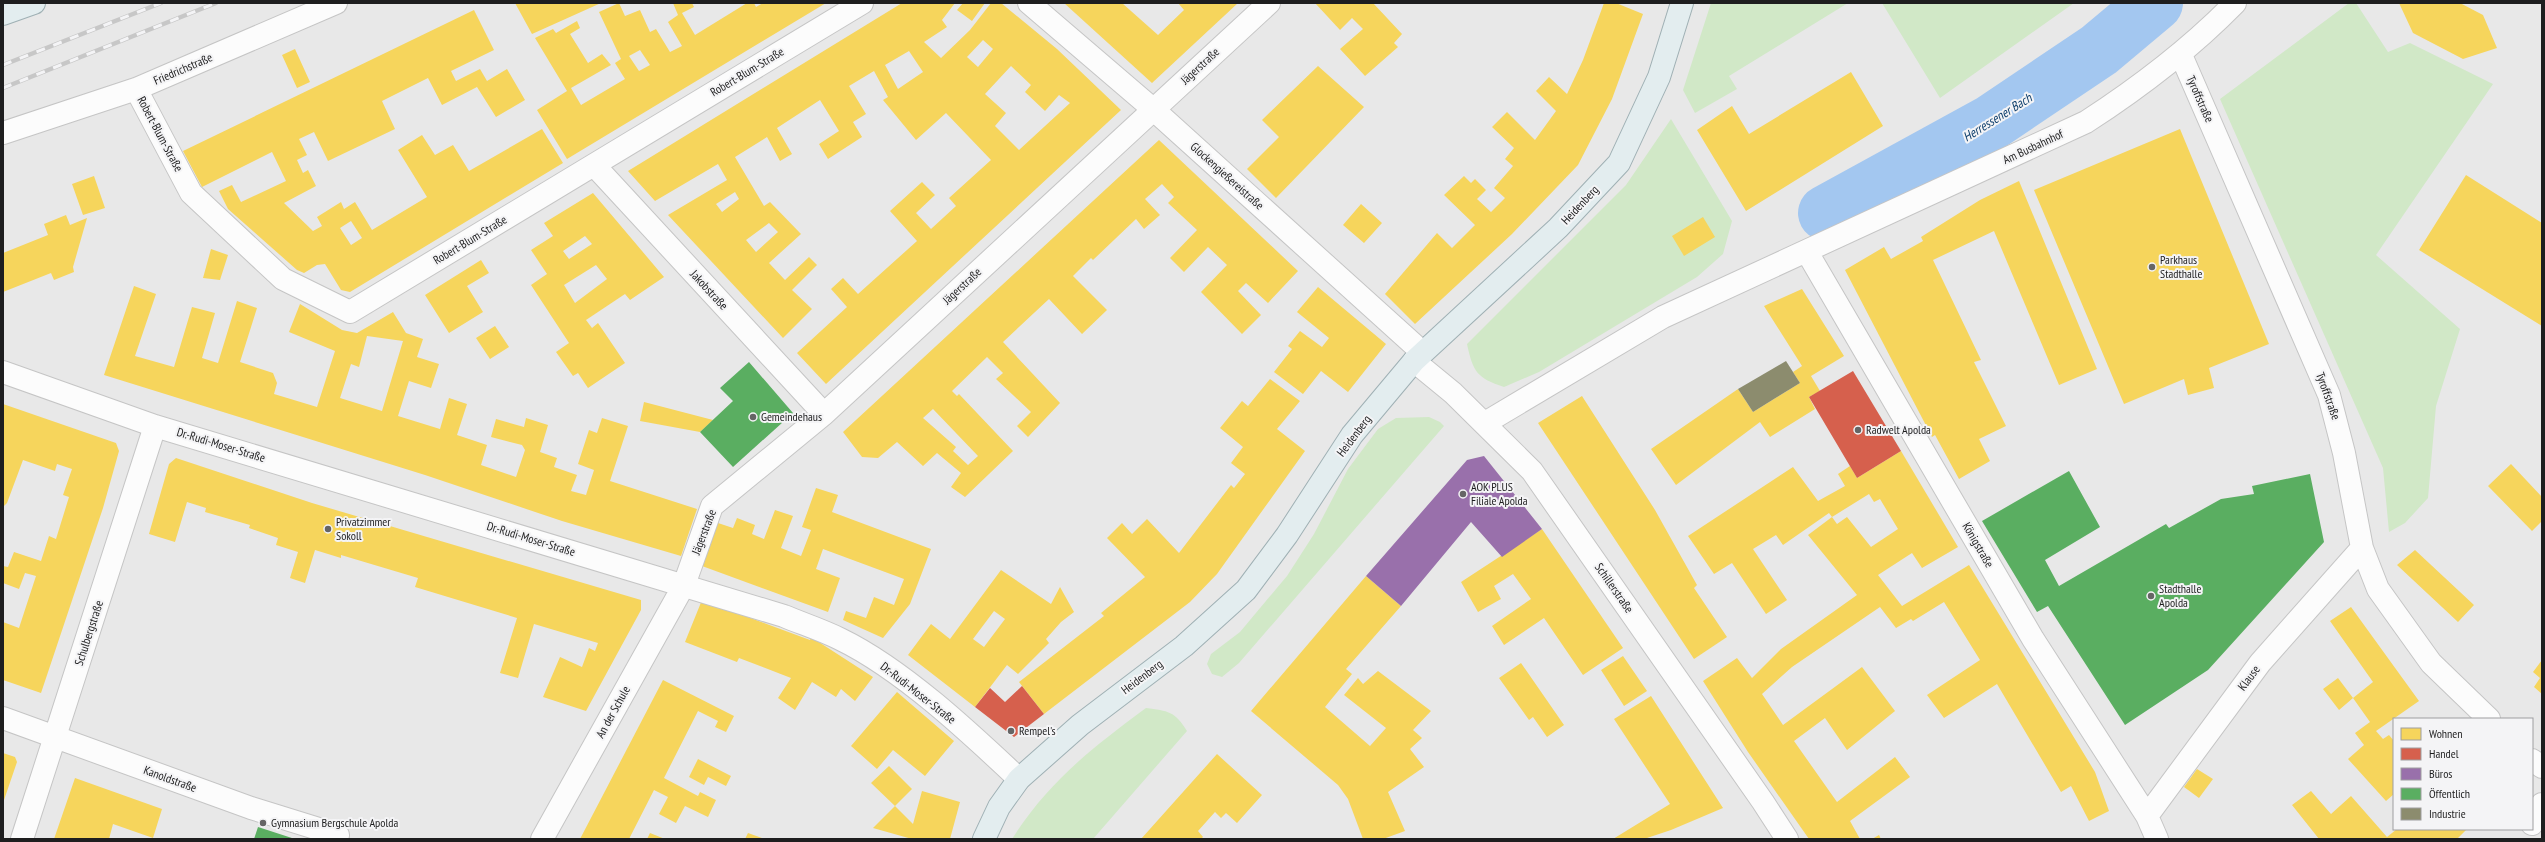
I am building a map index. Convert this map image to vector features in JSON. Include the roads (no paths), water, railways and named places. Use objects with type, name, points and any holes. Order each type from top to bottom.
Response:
[{"type":"main road","points":[[3,14],[34,3]]},
{"type":"main road","name":"Heidenberg","points":[[984,839],[999,807],[1020,779],[1080,725],[1184,646],[1246,590],[1287,535],[1352,435],[1418,357],[1558,228],[1619,163],[1659,77],[1682,3]]},
{"type":"street","name":"Friedrichstraße","points":[[3,132],[136,90],[336,3]]},
{"type":"street","name":"Robert-Blum-Straße","points":[[136,90],[191,193],[283,279],[350,312],[862,3]]},
{"type":"street","name":"Glockengießereistraße","points":[[1028,3],[1154,110],[1418,357]]},
{"type":"street","name":"Jägerstraße","points":[[684,585],[712,506],[824,414],[1269,3]]},
{"type":"street","name":"Am Busbahnhof","points":[[1807,252],[2086,122],[2129,95],[2181,55],[2235,3]]},
{"type":"street","name":"Tyroffstraße","points":[[2181,55],[2329,395],[2344,452],[2362,548],[2378,589],[2431,663],[2488,718]]},
{"type":"street","name":"Jakobstraße","points":[[594,165],[824,414]]},
{"type":"street","points":[[1485,423],[1663,317],[1807,252]]},
{"type":"street","name":"Königstraße","points":[[1807,252],[2033,639],[2153,830]]},
{"type":"street","name":"Schillerstraße","points":[[1418,357],[1532,471],[1764,802],[1786,839]]},
{"type":"street","name":"Dr.-Rudi-Moser-Straße","points":[[3,372],[155,426],[784,616],[841,639],[889,669],[982,744],[1020,779]]},
{"type":"street","name":"Schulbergstraße","points":[[22,839],[56,738],[155,426]]},
{"type":"street","name":"Klause","points":[[2153,830],[2260,663],[2362,548]]},
{"type":"street","name":"An der Schule","points":[[542,839],[684,585]]},
{"type":"street","name":"Kanoldstraße","points":[[3,718],[251,808],[338,835]]},
{"type":"street","points":[[2533,761],[2542,767]]},
{"type":"street","points":[[2533,822],[2542,804]]},
{"type":"street","points":[[2525,839],[2530,830]]},
{"type":"waterway","name":"Herressener Bach","points":[[1826,213],[1992,122],[2099,50],[2155,3]]},
{"type":"railway","points":[[3,65],[161,3]]},
{"type":"railway","points":[[3,88],[216,3]]},
{"type":"place","name":"Parkhaus Stadthalle","points":[[2152,267]]},
{"type":"place","name":"Gemeindehaus","points":[[753,417]]},
{"type":"place","name":"Radwelt Apolda","points":[[1858,430]]},
{"type":"place","name":"AOK PLUS Filiale Apolda","points":[[1463,494]]},
{"type":"place","name":"Privatzimmer Sokoll","points":[[328,529]]},
{"type":"place","name":"Stadthalle Apolda","points":[[2151,596]]},
{"type":"place","name":"Rempel's","points":[[1011,731]]},
{"type":"place","name":"Gymnasium Bergschule Apolda","points":[[263,823]]}]
